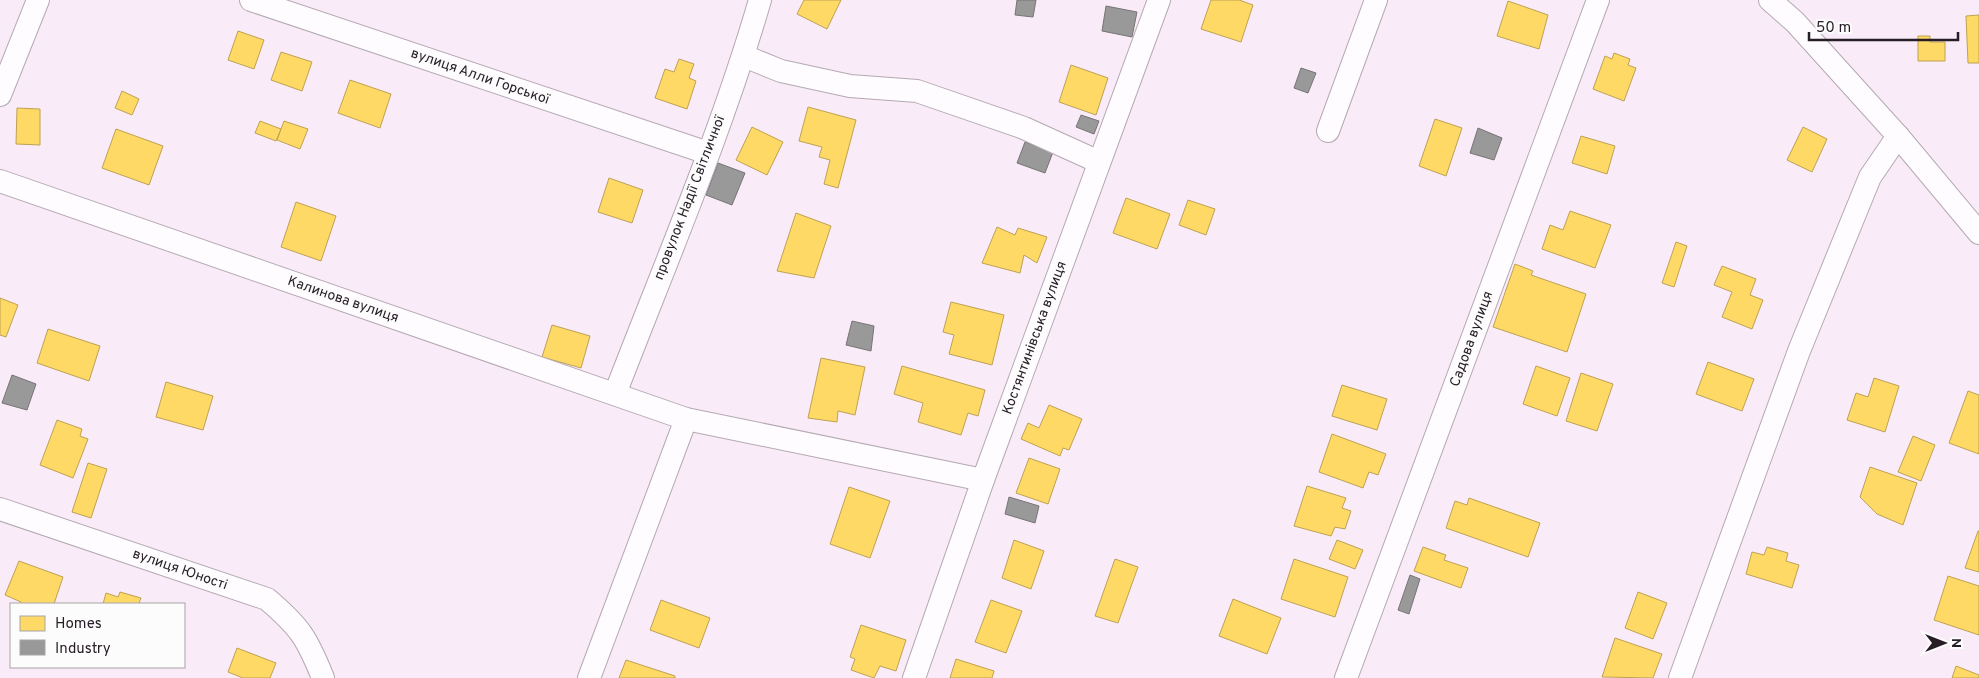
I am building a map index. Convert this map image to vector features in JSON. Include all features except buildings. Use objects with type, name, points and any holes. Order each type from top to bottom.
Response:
[{"type":"street","points":[[0,95],[38,0]]},
{"type":"street","name":"вулиця Алли Горської","points":[[251,0],[708,153]]},
{"type":"street","name":"провулок Надії Світличної","points":[[615,394],[744,56],[760,0]]},
{"type":"street","name":"Костянтинівська вулиця","points":[[914,678],[983,480],[1159,0]]},
{"type":"street","points":[[1328,131],[1376,0]]},
{"type":"street","name":"Садова вулиця","points":[[1346,678],[1598,0]]},
{"type":"street","points":[[1770,0],[1795,22],[1898,136],[1979,233]]},
{"type":"street","points":[[744,56],[781,71],[850,86],[917,91],[1024,128],[1099,162]]},
{"type":"street","points":[[1680,678],[1799,351],[1870,177],[1898,136]]},
{"type":"street","name":"Калинова вулиця","points":[[0,181],[686,419],[983,480]]},
{"type":"street","points":[[588,678],[686,419]]},
{"type":"street","name":"вулиця Юності","points":[[0,509],[267,599],[294,622],[310,644],[323,678]]}]
